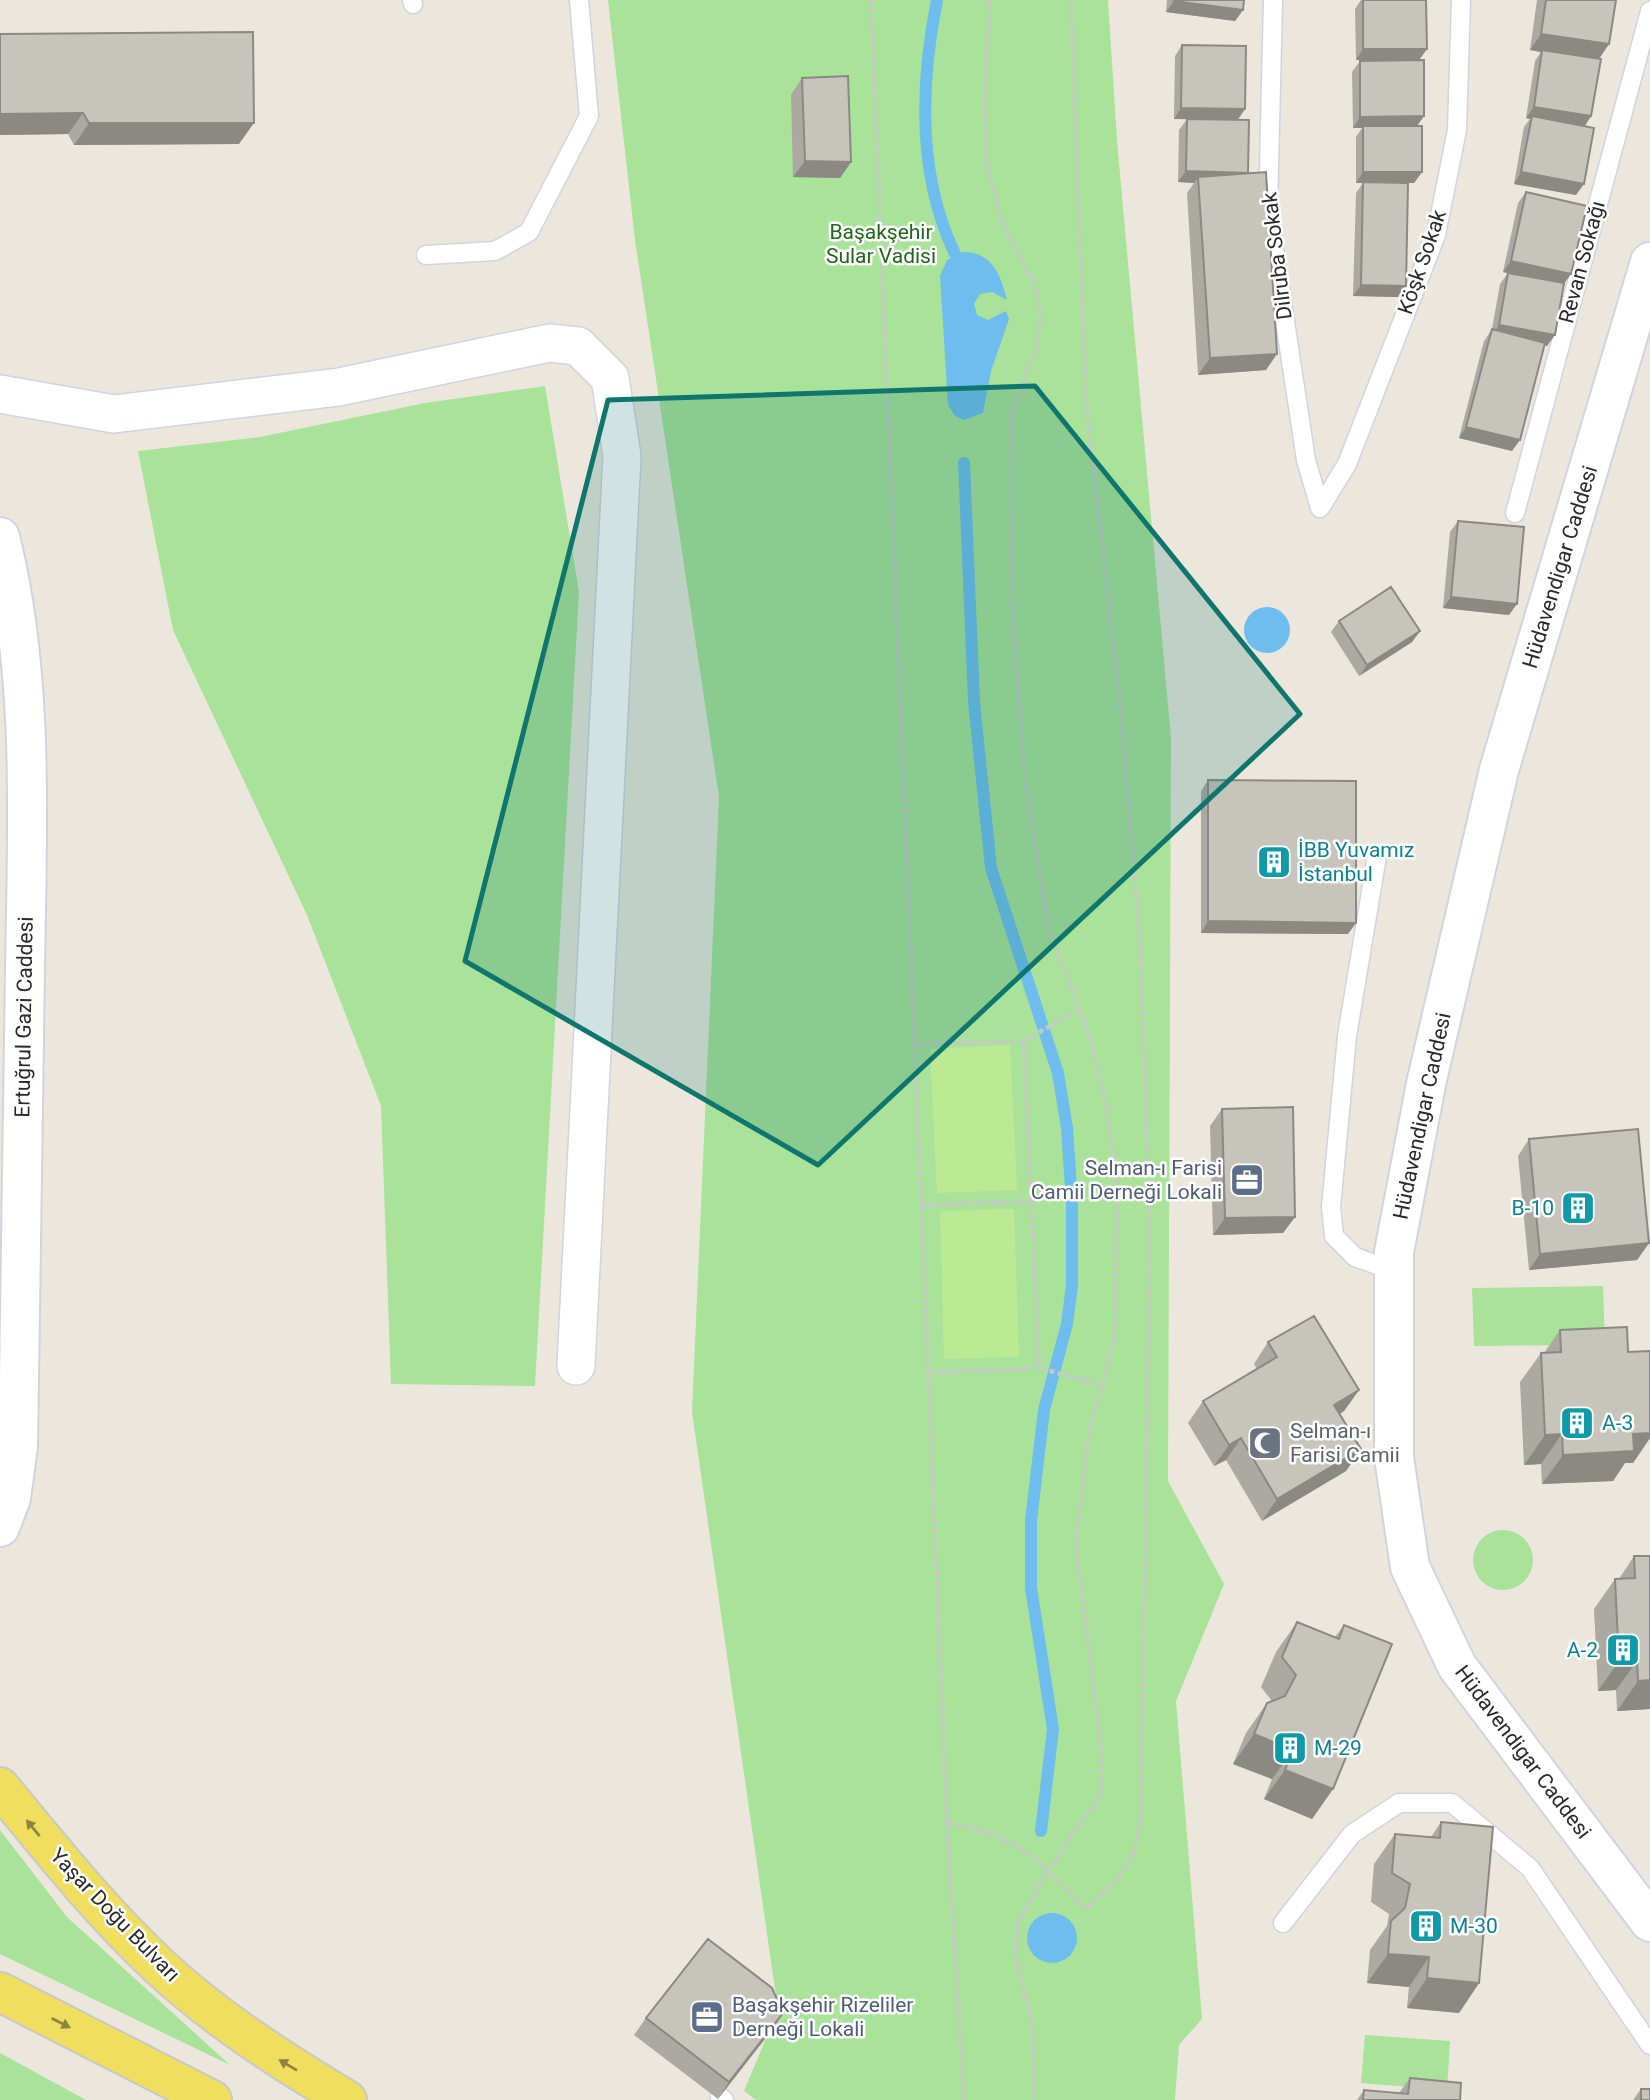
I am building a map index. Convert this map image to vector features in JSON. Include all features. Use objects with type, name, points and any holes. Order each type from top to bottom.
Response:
[{"type":"main road","name":"Yaşar Doğu Bulvarı","points":[[0,1787],[79,1884],[161,1968],[265,2050],[347,2100]]},
{"type":"main road","points":[[0,1992],[212,2100]]},
{"type":"street","name":"Hüdavendigar Caddesi","points":[[1650,262],[1499,770],[1426,1084],[1394,1252],[1394,1457],[1410,1567],[1457,1666],[1650,1922]]},
{"type":"street","points":[[0,394],[114,414],[339,387],[549,343],[578,346],[610,377],[622,456],[576,1366]]},
{"type":"street","name":"Ertuğrul Gazi Caddesi","points":[[0,537],[8,569],[21,667],[27,835],[18,1447],[4,1512]]},
{"type":"lane","points":[[426,255],[495,251],[530,232],[589,116],[579,0]]},
{"type":"lane","name":"Dilruba Sokak","points":[[1273,0],[1268,209],[1306,460],[1320,508]]},
{"type":"lane","name":"Köşk Sokak","points":[[1320,508],[1347,464],[1436,235],[1457,131],[1461,0]]},
{"type":"lane","name":"Revan Sokağı","points":[[1515,513],[1650,11]]},
{"type":"lane","points":[[1377,856],[1347,1036],[1331,1207],[1334,1236],[1354,1257],[1394,1271]]},
{"type":"lane","points":[[1283,1923],[1352,1834],[1399,1802],[1452,1802],[1530,1868],[1650,2045]]},
{"type":"path","points":[[871,0],[924,1205],[947,1823],[964,2100]]},
{"type":"path","points":[[990,0],[984,101],[986,162],[1003,226],[1035,285],[1041,316],[1038,341],[1012,414],[1012,603],[1024,770],[1048,926],[1090,1038],[1106,1104],[1117,1173],[1115,1336],[1088,1438],[1076,1541],[1102,1756],[1100,1795],[1048,1871],[1017,1924],[1016,1959],[1032,2022],[1034,2100]]},
{"type":"path","points":[[947,1823],[981,1829],[1012,1842],[1048,1871],[1085,1909],[1104,1894],[1125,1869],[1138,1843],[1150,1228],[1139,924],[1119,692],[1086,405],[1071,0]]},
{"type":"path","points":[[916,1044],[1024,1041],[1078,1010]]},
{"type":"path","points":[[1024,1041],[1039,1368]]},
{"type":"path","points":[[924,1205],[1031,1201]]},
{"type":"path","points":[[931,1373],[1039,1368],[1102,1385]]},
{"type":"highlighted area","points":[[1035,386],[1300,714],[818,1165],[465,961],[608,400]]},
{"type":"green space","name":"Başakşehir Sular Vadisi","points":[[608,0],[1108,0],[1117,141],[1171,738],[1168,1481],[1224,1584],[1176,1701],[1202,2019],[1179,2045],[1175,2100],[756,2100],[744,2091],[778,2010],[692,1412],[719,797],[635,240]]},
{"type":"green space","points":[[545,386],[579,592],[535,1386],[391,1384],[381,1106],[307,915],[173,630],[138,451],[260,437],[425,403]]},
{"type":"green space","points":[[1010,1045],[1017,1190],[937,1193],[930,1049]]},
{"type":"green space","points":[[1014,1209],[1019,1357],[944,1359],[940,1211]]},
{"type":"green space","points":[[1603,1286],[1605,1345],[1474,1346],[1472,1288]]},
{"type":"green space","points":[[1503,1530],[1520,1535],[1528,1543],[1533,1560],[1528,1577],[1520,1585],[1503,1590],[1486,1585],[1478,1577],[1473,1560],[1478,1543],[1486,1535]]},
{"type":"green space","points":[[0,1830],[67,1917],[230,2065],[0,1954]]},
{"type":"green space","points":[[1365,2035],[1450,2041],[1447,2090],[1361,2083]]},
{"type":"green space","points":[[0,2053],[86,2100],[0,2100]]},
{"type":"water","points":[[963,252],[981,256],[994,267],[1007,300],[992,292],[980,294],[974,304],[977,315],[988,320],[1006,311],[1009,319],[991,371],[983,413],[964,420],[955,416],[948,405],[940,276],[947,260]]},
{"type":"water","points":[[1267,607],[1284,613],[1290,630],[1284,647],[1267,653],[1250,647],[1244,630],[1250,613]]},
{"type":"water","points":[[1042,1914],[1062,1914],[1076,1928],[1076,1948],[1062,1962],[1042,1962],[1028,1948],[1028,1928]]},
{"type":"building","points":[[1174,0],[1244,0],[1243,10]]},
{"type":"building","points":[[1363,0],[1426,0],[1427,49],[1363,49]]},
{"type":"building","points":[[1546,0],[1616,0],[1609,44],[1541,34]]},
{"type":"building","points":[[253,32],[254,123],[89,123],[83,113],[0,114],[0,34]]},
{"type":"building","points":[[1182,45],[1246,46],[1245,109],[1181,108]]},
{"type":"building","points":[[1542,50],[1601,59],[1591,116],[1534,107]]},
{"type":"building","points":[[1424,60],[1424,116],[1360,117],[1360,61]]},
{"type":"building","points":[[848,76],[851,162],[805,161],[802,78]]},
{"type":"building","points":[[1532,116],[1594,128],[1584,184],[1521,172]]},
{"type":"building","points":[[1187,119],[1249,120],[1248,173],[1186,171]]},
{"type":"building","points":[[1363,126],[1422,126],[1422,172],[1363,172]]},
{"type":"building","points":[[1266,172],[1277,354],[1210,358],[1198,177]]},
{"type":"building","points":[[1363,182],[1408,183],[1406,286],[1361,285]]},
{"type":"building","points":[[1526,192],[1587,206],[1571,274],[1511,261]]},
{"type":"building","points":[[1508,273],[1564,283],[1555,335],[1499,325]]},
{"type":"building","points":[[1492,329],[1545,343],[1520,440],[1466,427]]},
{"type":"building","points":[[1458,521],[1524,527],[1517,604],[1451,597]]},
{"type":"building","points":[[1391,587],[1420,631],[1367,665],[1339,621]]},
{"type":"building","name":"İBB Yuvamız İstanbul","points":[[1208,780],[1356,781],[1356,923],[1208,921]]},
{"type":"building","name":"Selman-ı Farisi Camii Derneği Lokali","points":[[1293,1107],[1295,1217],[1225,1218],[1222,1109]]},
{"type":"building","name":"B-10","points":[[1638,1129],[1649,1243],[1540,1254],[1529,1139]]},
{"type":"building","name":"Selman-ı Farisi Camii","points":[[1314,1316],[1359,1390],[1334,1405],[1361,1449],[1277,1499],[1241,1438],[1229,1445],[1203,1401],[1277,1357],[1268,1342]]},
{"type":"building","name":"A-3","points":[[1627,1327],[1628,1352],[1650,1351],[1650,1433],[1633,1434],[1634,1451],[1563,1455],[1562,1434],[1545,1435],[1541,1353],[1561,1352],[1560,1330]]},
{"type":"building","points":[[1634,1556],[1650,1556],[1650,1680],[1638,1681],[1637,1661],[1619,1661],[1615,1579],[1635,1578]]},
{"type":"building","name":"M-29","points":[[1297,1622],[1339,1639],[1344,1625],[1392,1644],[1333,1789],[1285,1770],[1293,1750],[1254,1734],[1267,1703],[1285,1696],[1296,1675],[1282,1657]]},
{"type":"building","name":"M-30","points":[[1441,1822],[1493,1827],[1479,1983],[1427,1978],[1429,1957],[1388,1954],[1391,1921],[1405,1908],[1410,1884],[1392,1873],[1395,1834],[1440,1838]]},
{"type":"building","name":"Başakşehir Rizeliler Derneği Lokali","points":[[708,1939],[772,1988],[783,2013],[729,2082],[646,2018]]},
{"type":"building","points":[[1410,2078],[1461,2083],[1460,2100],[1363,2100],[1364,2090],[1408,2094]]},
{"type":"building","points":[[1641,2089],[1650,2089],[1650,2100],[1641,2100]]},
{"type":"waterway","points":[[937,0],[927,64],[925,129],[934,193],[955,254]]},
{"type":"waterway","points":[[964,463],[974,702],[991,868],[1058,1073],[1067,1128],[1072,1203],[1072,1285],[1067,1324],[1044,1410],[1031,1521],[1031,1588],[1053,1729],[1041,1831]]},
{"type":"place","name":"İBB Yuvamız İstanbul","points":[[1274,862]]},
{"type":"place","name":"Selman-ı Farisi Camii Derneği Lokali","points":[[1247,1180]]},
{"type":"place","name":"B-10","points":[[1578,1208]]},
{"type":"place","name":"A-3","points":[[1577,1423]]},
{"type":"place","name":"Selman-ı Farisi Camii","points":[[1265,1443]]},
{"type":"place","name":"A-2","points":[[1623,1650]]},
{"type":"place","name":"M-29","points":[[1290,1748]]},
{"type":"place","name":"M-30","points":[[1426,1926]]},
{"type":"place","name":"Başakşehir Rizeliler Derneği Lokali","points":[[707,2017]]}]
